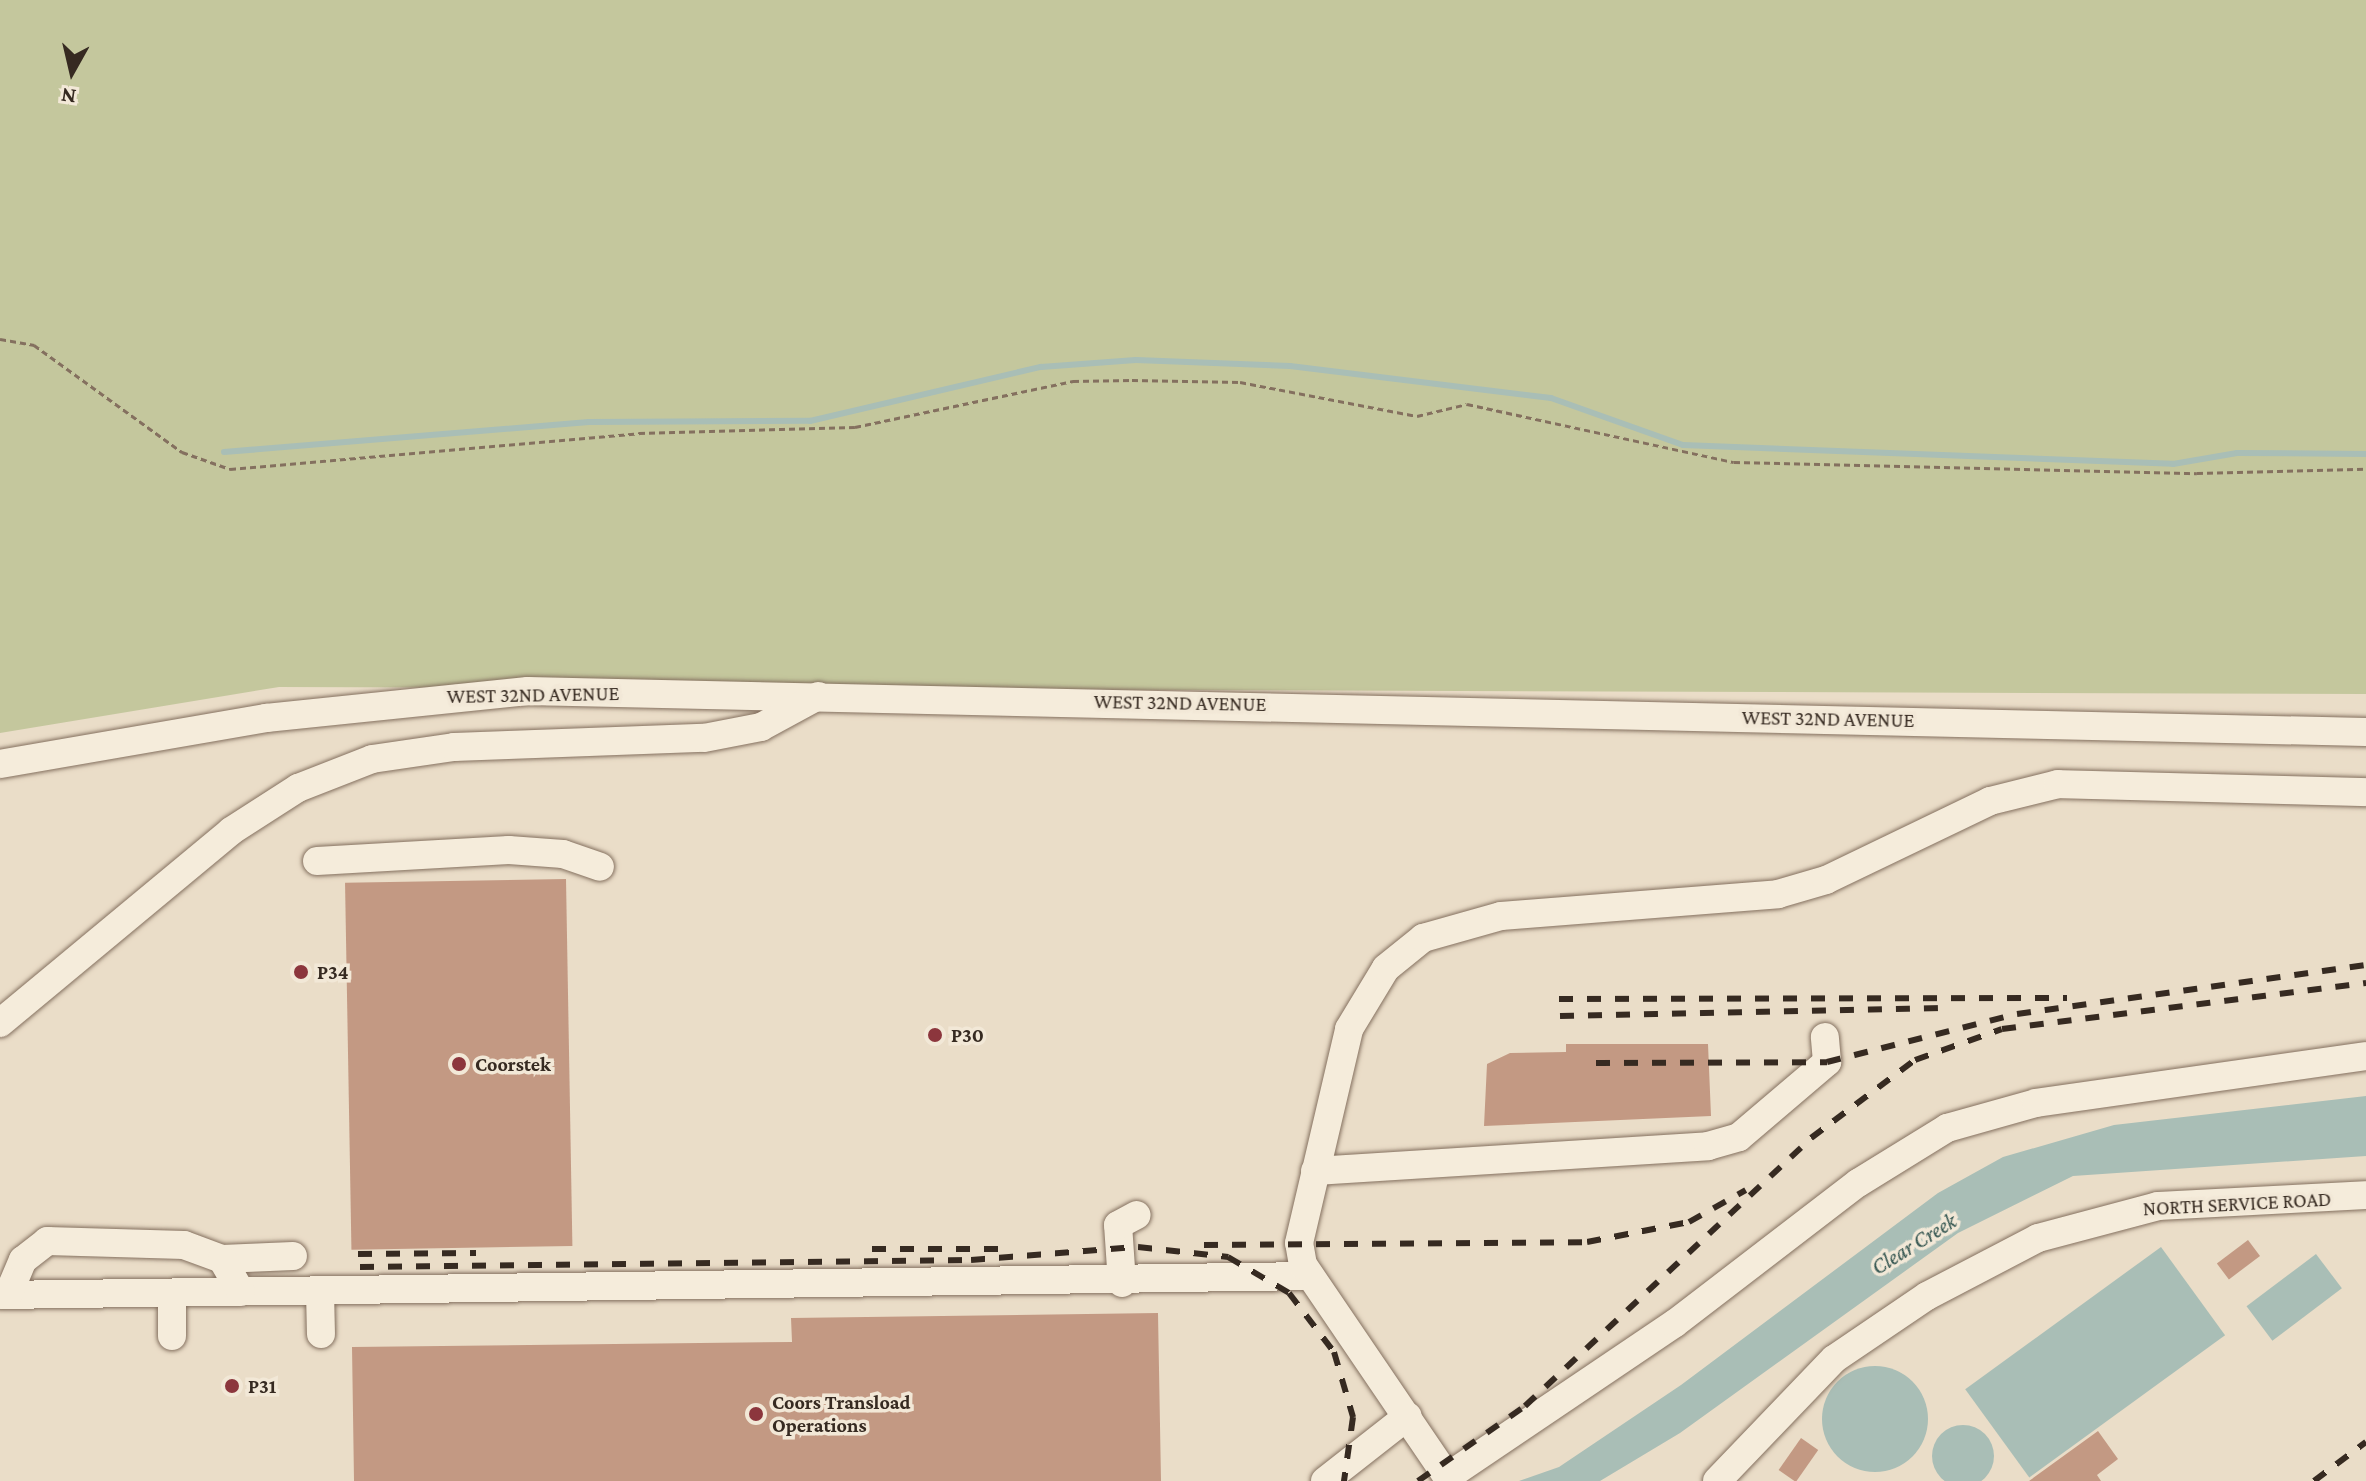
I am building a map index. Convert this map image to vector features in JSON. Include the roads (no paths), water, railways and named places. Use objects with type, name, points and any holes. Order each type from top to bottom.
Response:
[{"type":"street","name":"WEST 32ND AVENUE","points":[[0,764],[438,697],[822,694],[2366,732]]},
{"type":"street","points":[[0,1023],[231,831],[298,788],[372,759],[454,747],[704,738],[761,727],[822,694]]},
{"type":"street","points":[[2366,792],[2058,784],[1990,801],[1826,880],[1778,894],[1501,916],[1423,938],[1386,968],[1349,1029],[1299,1243],[1310,1276],[1448,1479],[1674,1324],[1889,1161],[1947,1128],[2036,1103],[2366,1056]]},
{"type":"street","points":[[317,861],[509,850],[563,854],[600,867]]},
{"type":"street","points":[[1315,1171],[1708,1146],[1739,1137],[1827,1062],[1825,1037]]},
{"type":"street","name":"NORTH SERVICE ROAD","points":[[1717,1481],[1834,1359],[1927,1296],[2038,1238],[2158,1206],[2366,1195]]},
{"type":"street","points":[[1122,1283],[1118,1225],[1137,1215]]},
{"type":"street","points":[[293,1256],[222,1259],[163,1242],[47,1241],[23,1260],[4,1295],[1122,1283],[1310,1276]]},
{"type":"street","points":[[222,1259],[241,1292]]},
{"type":"street","points":[[320,1291],[321,1334]]},
{"type":"street","points":[[172,1293],[172,1336]]},
{"type":"street","points":[[1325,1481],[1408,1416]]},
{"type":"water","name":"Clear Creek","points":[[2366,1096],[2366,1156],[2073,1176],[1958,1233],[1680,1433],[1600,1481],[1519,1481],[1559,1467],[1681,1385],[1938,1193],[2003,1157],[2114,1125]]},
{"type":"water","points":[[2161,1247],[2225,1335],[2029,1477],[1965,1389]]},
{"type":"water","points":[[2316,1254],[2342,1288],[2272,1341],[2247,1306]]},
{"type":"water","points":[[1875,1366],[1895,1370],[1913,1381],[1924,1399],[1928,1419],[1924,1439],[1913,1457],[1895,1468],[1875,1472],[1855,1468],[1837,1457],[1826,1439],[1822,1419],[1826,1399],[1837,1381],[1855,1370]]},
{"type":"water","points":[[1957,1425],[1969,1425],[1985,1434],[1992,1444],[1992,1468],[1985,1478],[1969,1487],[1957,1487],[1937,1473],[1932,1462],[1932,1450],[1946,1430]]},
{"type":"waterway","points":[[224,452],[589,422],[810,421],[1041,367],[1136,360],[1290,366],[1551,398],[1683,445],[2173,464],[2237,453],[2366,454]]},
{"type":"railway","points":[[1596,1063],[1827,1062],[2017,1014],[2366,965]]},
{"type":"railway","points":[[1418,1481],[1525,1406],[1811,1138],[1915,1060],[2002,1029],[2366,983]]},
{"type":"railway","points":[[1559,999],[2067,998]]},
{"type":"railway","points":[[1560,1016],[1943,1008]]},
{"type":"railway","points":[[1204,1245],[1587,1242],[1689,1222],[1746,1190]]},
{"type":"railway","points":[[360,1267],[971,1260],[1138,1247],[1228,1257],[1289,1293],[1334,1352],[1353,1417],[1344,1481]]},
{"type":"railway","points":[[872,1249],[1012,1249]]},
{"type":"railway","points":[[358,1254],[476,1253]]},
{"type":"railway","points":[[2314,1481],[2366,1442]]},
{"type":"place","name":"P34","points":[[301,972]]},
{"type":"place","name":"P30","points":[[935,1035]]},
{"type":"place","name":"Coorstek","points":[[459,1064]]},
{"type":"place","name":"P31","points":[[232,1386]]},
{"type":"place","name":"Coors Transload Operations","points":[[756,1414]]}]
